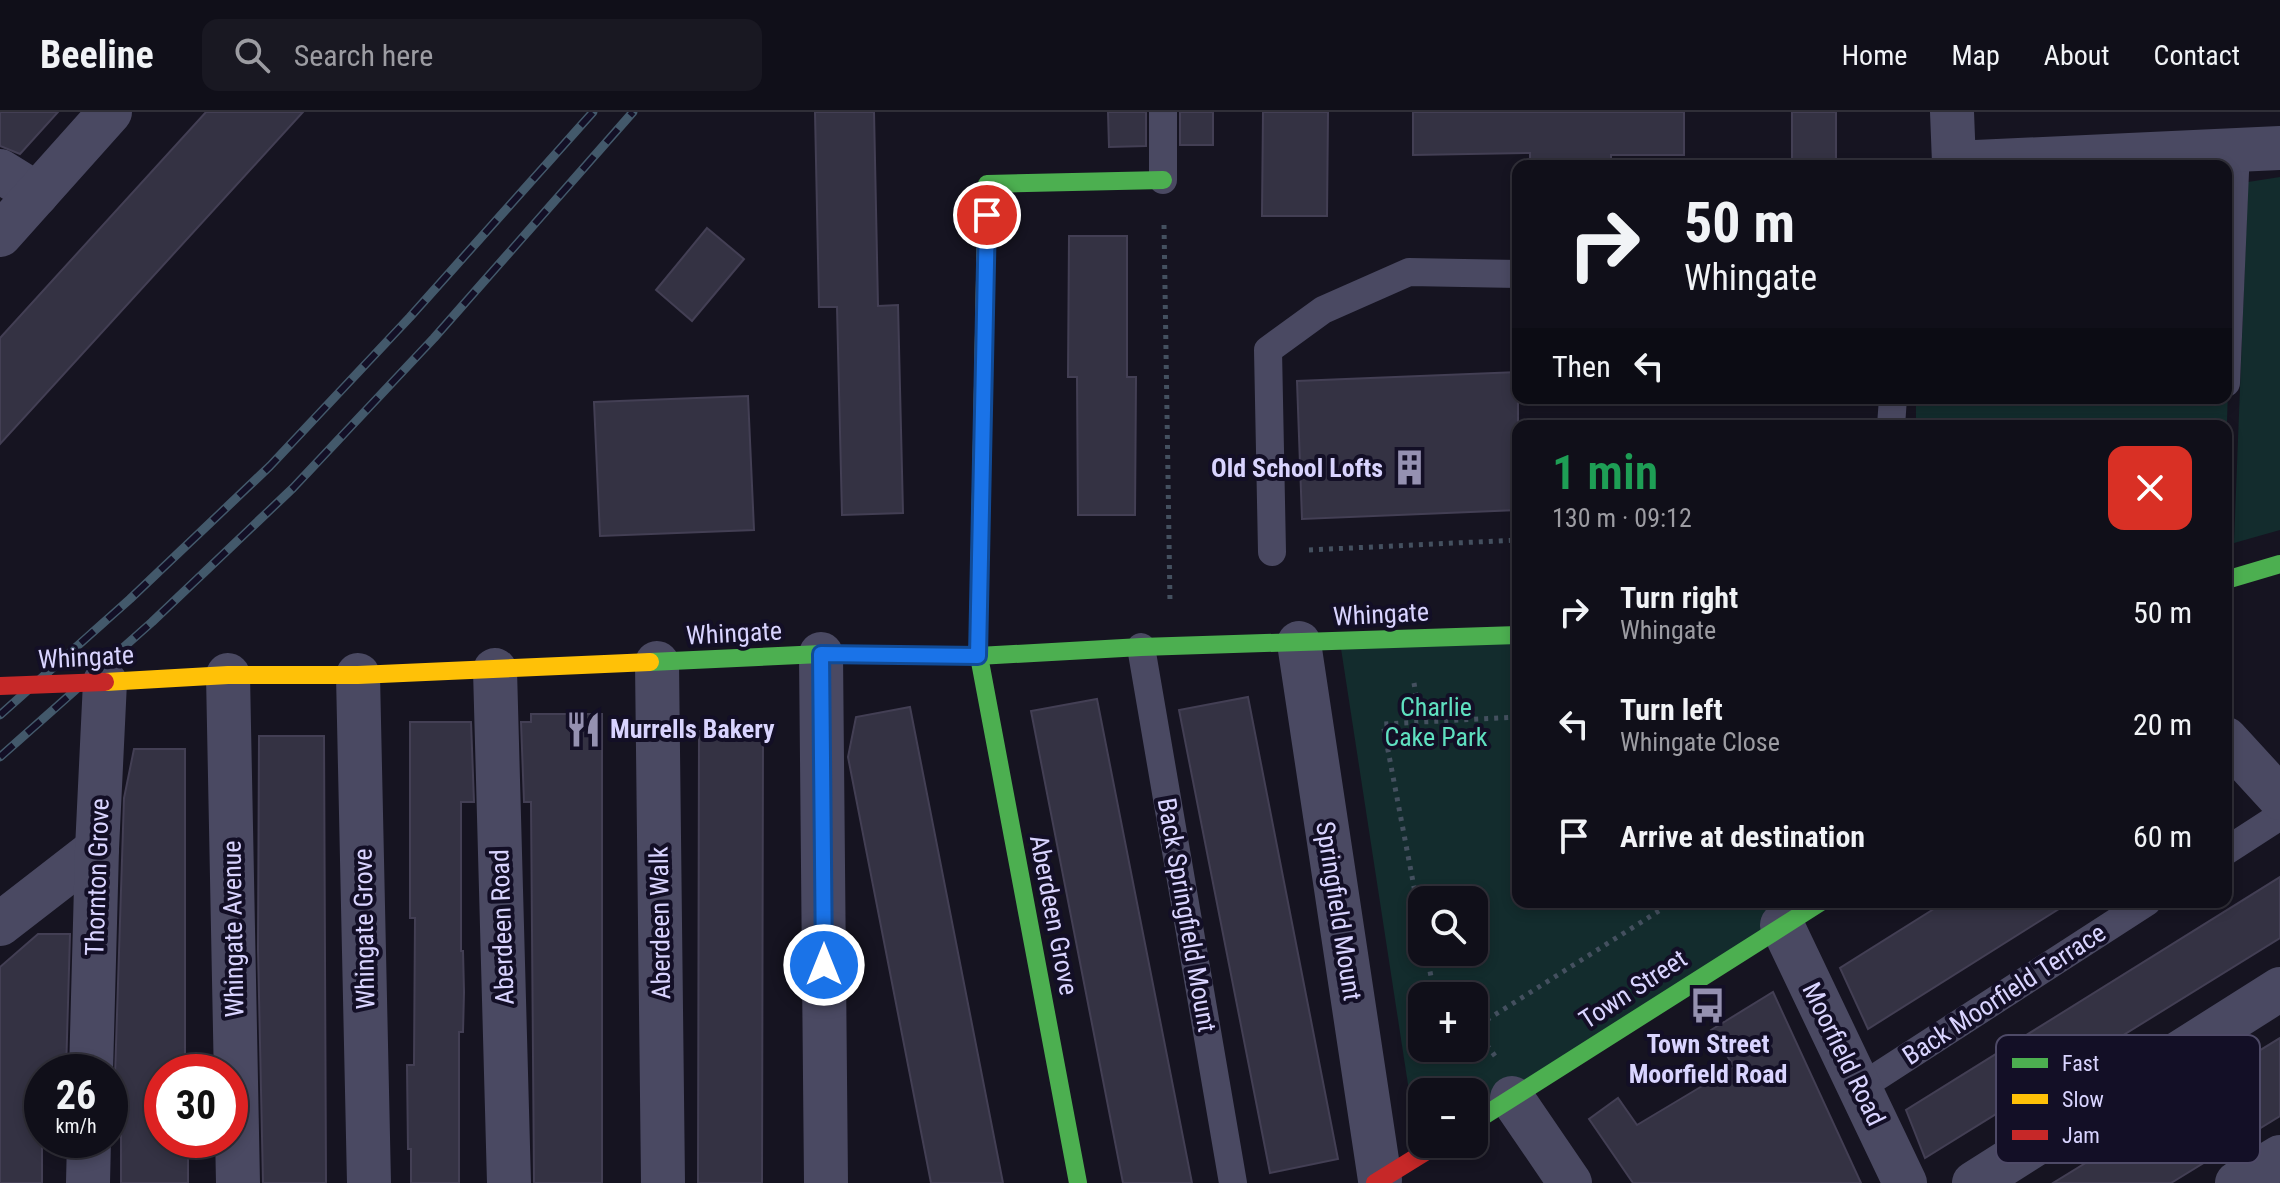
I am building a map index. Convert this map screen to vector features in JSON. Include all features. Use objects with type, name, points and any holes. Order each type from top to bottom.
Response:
[{"type":"street","points":[[0,235],[110,112]]},
{"type":"street","points":[[1952,112],[1954,160]]},
{"type":"street","points":[[1996,160],[2237,131],[2280,148]]},
{"type":"street","points":[[0,171],[37,194]]},
{"type":"street","name":"Aberdeen Grove","points":[[1078,1183],[978,656],[987,184],[1163,180]]},
{"type":"street","points":[[2232,578],[2280,564]]},
{"type":"street","name":"Whingate","points":[[0,686],[228,675],[358,675],[495,670],[821,654],[978,656],[1141,647],[1512,635]]},
{"type":"street","name":"Springfield Mount","points":[[1299,643],[1379,1182]]},
{"type":"street","points":[[821,654],[826,1183]]},
{"type":"street","name":"Aberdeen Walk","points":[[657,663],[663,1183]]},
{"type":"street","name":"Aberdeen Road","points":[[495,670],[509,1183]]},
{"type":"street","name":"Whingate Avenue","points":[[228,675],[238,1183]]},
{"type":"street","name":"Whingate Grove","points":[[358,675],[369,1183]]},
{"type":"street","name":"Thornton Grove","points":[[91,1054],[105,682]]},
{"type":"street","points":[[2232,746],[2280,798]]},
{"type":"street","points":[[0,924],[97,849]]},
{"type":"street","name":"Town Street","points":[[1488,1113],[1811,908]]},
{"type":"street","name":"Moorfield Road","points":[[1782,925],[1905,1183]]},
{"type":"street","points":[[2207,1035],[2280,989]]},
{"type":"street","points":[[1512,1098],[1570,1183]]},
{"type":"street","points":[[2237,1183],[2280,1157]]},
{"type":"street","points":[[88,1183],[89,1158]]},
{"type":"street","points":[[1379,1182],[1416,1158]]},
{"type":"street","points":[[1974,1183],[2006,1163]]},
{"type":"lane","points":[[1163,112],[1163,180]]},
{"type":"lane","points":[[2232,246],[2237,131]]},
{"type":"lane","points":[[1272,552],[1268,350],[1323,310],[1409,272],[1512,274]]},
{"type":"lane","name":"Back Springfield Mount","points":[[1141,647],[1233,1183]]},
{"type":"lane","points":[[2232,847],[2280,816]]},
{"type":"lane","name":"Back Moorfield Terrace","points":[[1861,1087],[2138,908]]},
{"type":"path","points":[[1163,180],[1171,647]]},
{"type":"path","points":[[1272,552],[1512,540]]},
{"type":"path","points":[[1414,886],[1383,724],[1512,717]]},
{"type":"path","points":[[1488,1019],[1664,908]]},
{"type":"green space","points":[[2232,174],[2235,174],[2232,267]]},
{"type":"green space","points":[[2280,177],[2280,530],[2234,543],[2248,182]]},
{"type":"green space","points":[[1916,404],[2228,404],[2227,420],[1916,420]]},
{"type":"green space","name":"Charlie Cake Park","points":[[1512,631],[1512,908],[1823,908],[1488,1113],[1488,1078],[1408,1078],[1408,1084],[1340,642]]},
{"type":"building","points":[[0,112],[58,112],[20,154],[0,146]]},
{"type":"building","points":[[206,112],[303,112],[0,444],[0,338]]},
{"type":"building","points":[[815,112],[874,112],[878,306],[898,305],[903,513],[842,515],[837,307],[819,307]]},
{"type":"building","points":[[1108,112],[1146,112],[1146,146],[1109,147]]},
{"type":"building","points":[[1180,112],[1213,112],[1213,145],[1180,145]]},
{"type":"building","points":[[1263,112],[1328,112],[1327,216],[1262,216]]},
{"type":"building","points":[[1413,112],[1684,112],[1684,155],[1611,155],[1611,160],[1530,160],[1530,153],[1413,155]]},
{"type":"building","points":[[1792,112],[1836,112],[1836,160],[1792,160]]},
{"type":"building","points":[[707,228],[744,259],[692,321],[656,290]]},
{"type":"building","points":[[1069,236],[1127,236],[1127,377],[1136,377],[1135,515],[1078,515],[1077,377],[1068,377]]},
{"type":"building","name":"Old School Lofts","points":[[1512,372],[1512,404],[1518,404],[1518,420],[1512,420],[1512,510],[1302,519],[1297,381]]},
{"type":"building","points":[[748,396],[754,530],[600,536],[594,402]]},
{"type":"building","points":[[1248,697],[1338,1159],[1270,1173],[1179,710]]},
{"type":"building","points":[[1097,699],[1192,1183],[1123,1183],[1031,711]]},
{"type":"building","points":[[910,707],[1003,1183],[931,1183],[848,757],[856,717]]},
{"type":"building","points":[[531,714],[602,714],[602,1183],[534,1183],[531,802],[524,802],[521,722],[531,722]]},
{"type":"building","points":[[410,722],[471,722],[474,802],[461,802],[464,992],[463,1032],[459,1032],[459,1183],[411,1183],[407,1065],[414,1065],[415,918],[410,918]]},
{"type":"building","points":[[699,731],[763,731],[762,1183],[698,1183]]},
{"type":"building","points":[[259,736],[324,736],[326,1183],[263,1183],[258,949]]},
{"type":"building","points":[[134,749],[185,749],[185,1054],[144,1054],[144,1158],[188,1158],[188,1183],[121,1183],[121,1158],[128,1158],[128,1054],[116,1054],[124,798]]},
{"type":"building","points":[[2280,877],[2280,938],[2123,1035],[2026,1035],[2232,908]]},
{"type":"building","points":[[1935,908],[2060,908],[1868,1029],[1840,968]]},
{"type":"building","points":[[38,934],[70,934],[67,1054],[24,1054],[24,1158],[42,1158],[42,1183],[0,1183],[0,967]]},
{"type":"building","points":[[1773,992],[1861,1183],[1633,1183],[1589,1119],[1618,1098],[1637,1125],[1734,1067],[1711,1030]]},
{"type":"building","points":[[2280,1038],[2280,1116],[2260,1128],[2260,1050]]},
{"type":"building","points":[[1996,1054],[1996,1114],[1925,1158],[1906,1110]]},
{"type":"building","points":[[2086,1163],[2204,1163],[2171,1183],[2053,1183]]},
{"type":"railway","points":[[0,715],[130,599],[270,466],[410,317],[593,112]]},
{"type":"railway","points":[[0,757],[152,622],[293,488],[434,338],[633,112]]},
{"type":"traffic: fast","points":[[986,227],[987,184],[1163,180]]},
{"type":"traffic: fast","points":[[2232,578],[2280,564]]},
{"type":"traffic: fast","points":[[650,662],[821,654],[978,656],[1141,647],[1512,635]]},
{"type":"traffic: fast","points":[[978,651],[1078,1183]]},
{"type":"traffic: fast","points":[[1488,1113],[1812,908]]},
{"type":"traffic: slow","points":[[978,651],[986,227]]},
{"type":"traffic: slow","points":[[105,682],[228,675],[358,675],[650,662]]},
{"type":"traffic: jam","points":[[0,686],[105,682]]},
{"type":"traffic: jam","points":[[1375,1183],[1415,1158]]},
{"type":"place","name":"Old School Lofts","points":[[1409,468]]},
{"type":"place","name":"Murrells Bakery","points":[[584,729]]},
{"type":"place","name":"Town Street Moorfield Road","points":[[1708,1005]]},
{"type":"route","points":[[824,965],[821,654],[978,656],[987,215]]}]
